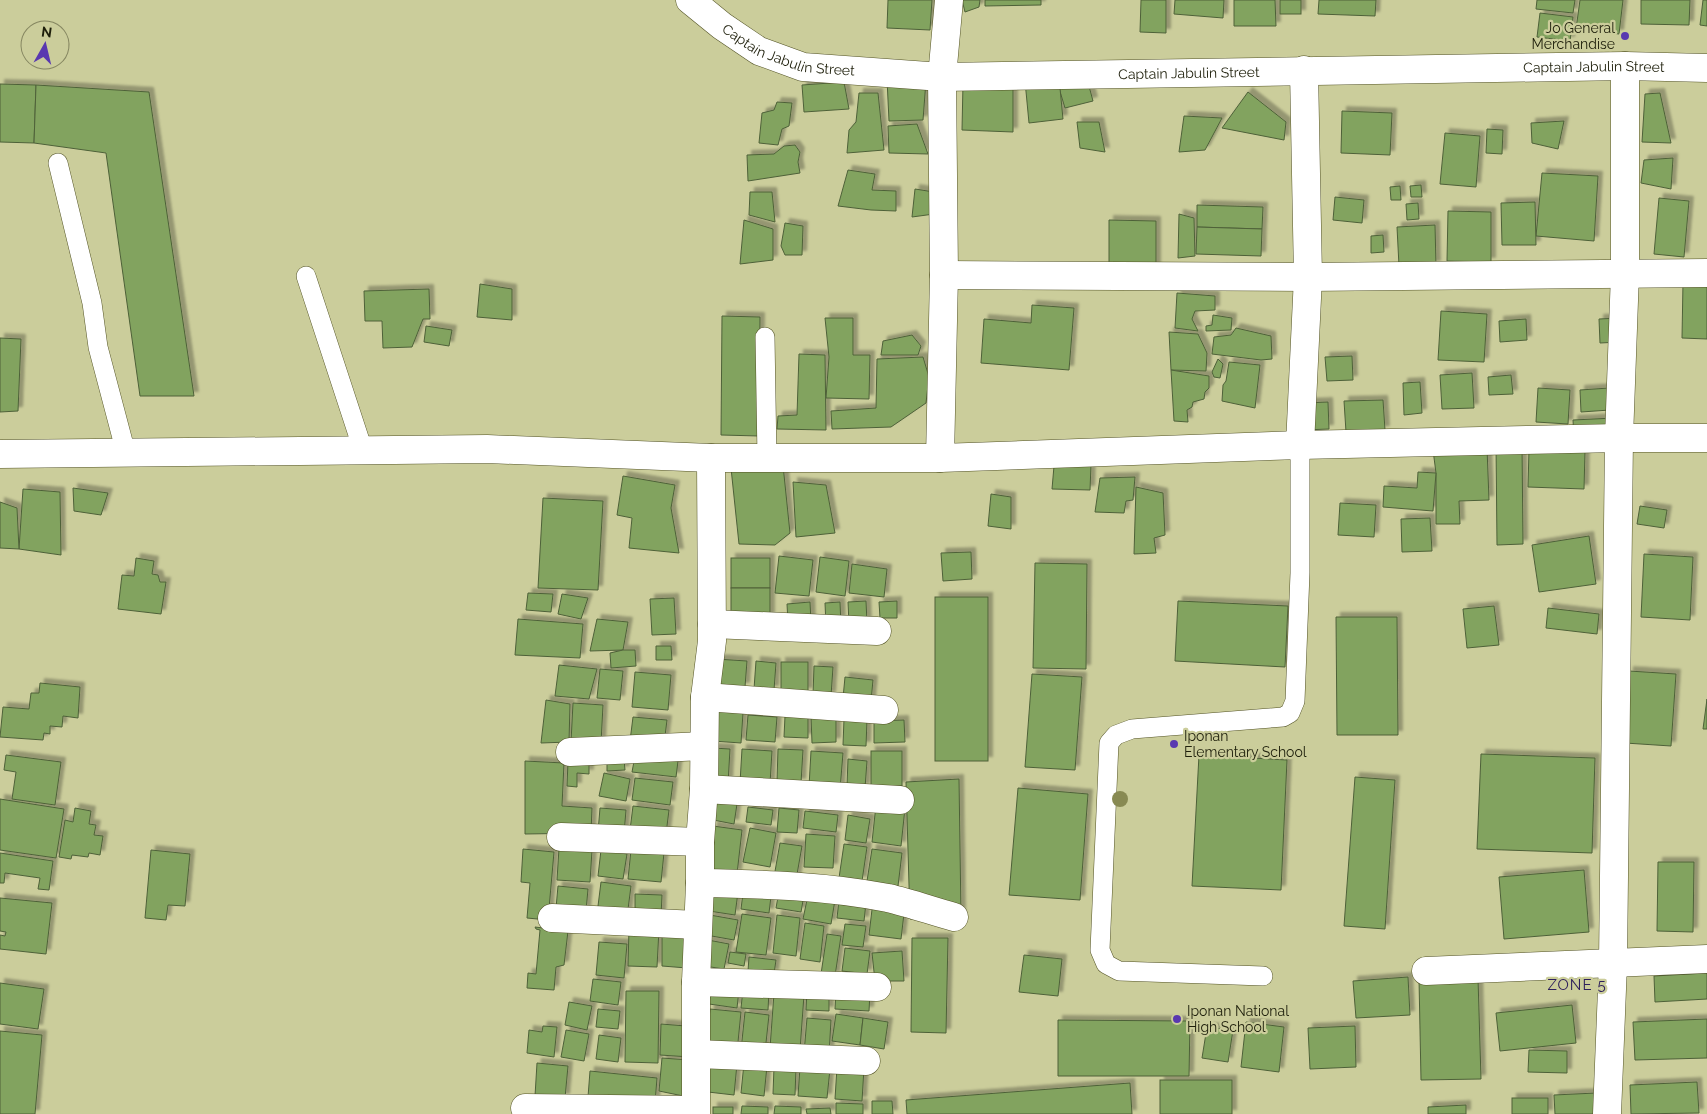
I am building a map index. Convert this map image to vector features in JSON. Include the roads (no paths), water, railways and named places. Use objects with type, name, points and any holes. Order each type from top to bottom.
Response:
[{"type":"street","name":"Captain Jabulin Street","points":[[690,0],[722,26],[759,51],[803,67],[942,77],[1625,66],[1707,68]]},
{"type":"street","points":[[940,458],[944,274],[942,77],[949,0]]},
{"type":"street","points":[[1607,1114],[1613,964],[1619,438],[1625,273],[1625,66]]},
{"type":"street","points":[[1300,445],[1308,277],[1304,70]]},
{"type":"street","points":[[944,274],[1308,277],[1707,273]]},
{"type":"street","points":[[0,454],[487,450],[711,458],[940,458],[1300,445],[1619,438],[1707,438]]},
{"type":"street","points":[[525,1108],[696,1112],[697,925],[704,789],[705,697],[712,641],[711,458]]},
{"type":"street","points":[[712,624],[877,631]]},
{"type":"street","points":[[705,697],[884,710]]},
{"type":"street","points":[[570,752],[704,746]]},
{"type":"street","points":[[704,789],[900,800]]},
{"type":"street","points":[[561,837],[700,842]]},
{"type":"street","points":[[700,882],[771,884],[834,890],[888,898],[954,917]]},
{"type":"street","points":[[552,918],[697,925]]},
{"type":"street","points":[[1426,971],[1707,959]]},
{"type":"street","points":[[696,982],[877,987]]},
{"type":"street","points":[[697,1054],[866,1061]]},
{"type":"lane","points":[[58,163],[92,304],[98,347],[126,453]]},
{"type":"lane","points":[[306,276],[363,450]]},
{"type":"lane","points":[[765,337],[767,458]]},
{"type":"lane","points":[[1263,976],[1119,971],[1106,964],[1100,950],[1109,743],[1116,735],[1132,729],[1283,717],[1290,713],[1295,701],[1300,573],[1300,445]]},
{"type":"place","name":"Jo General Merchandise","points":[[1625,36]]},
{"type":"place","name":"Iponan Elementary School","points":[[1174,744]]},
{"type":"place","name":"Iponan National High School","points":[[1177,1019]]},
{"type":"district","name":"ZONE 5","points":[[1577,985]]}]
